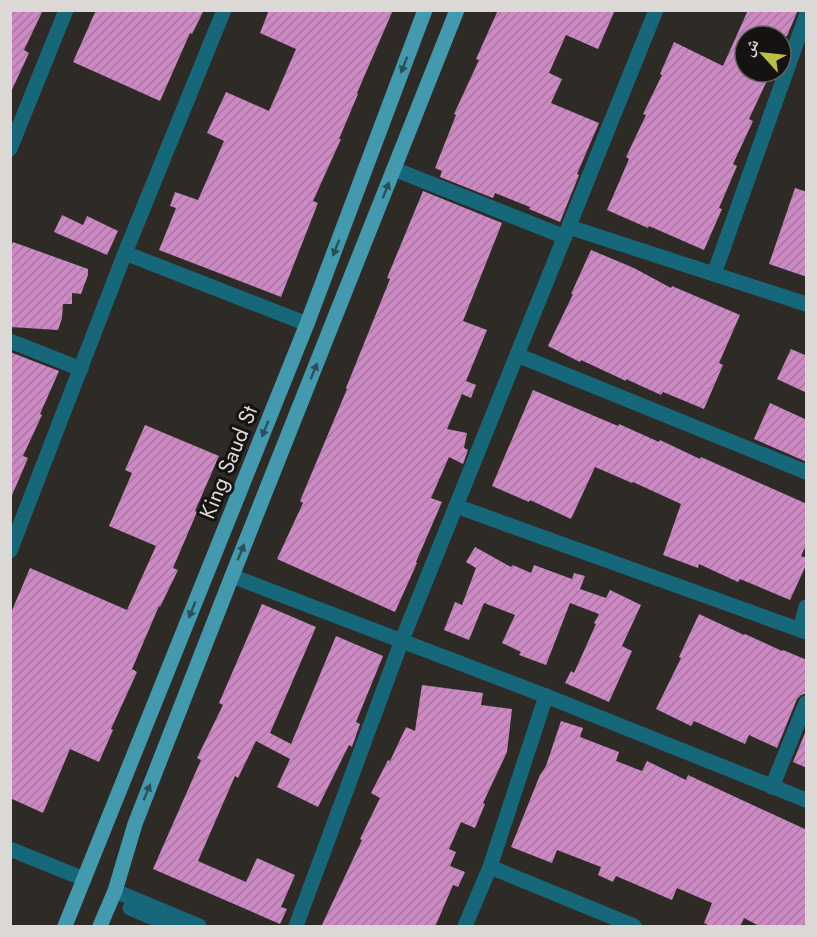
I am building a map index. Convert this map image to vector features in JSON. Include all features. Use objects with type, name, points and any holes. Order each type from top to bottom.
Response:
[{"type":"main road","name":"King Saud St","points":[[65,927],[307,324],[425,10]]},
{"type":"main road","name":"King Saud St","points":[[100,927],[113,895],[135,824],[457,10]]},
{"type":"main road","points":[[89,927],[135,824]]},
{"type":"street","points":[[10,148],[66,10]]},
{"type":"street","points":[[10,551],[125,253],[224,10]]},
{"type":"street","points":[[296,927],[402,640],[656,10]]},
{"type":"street","points":[[714,274],[800,58],[807,16]]},
{"type":"street","points":[[394,169],[567,232],[714,274],[807,304]]},
{"type":"street","points":[[125,253],[307,324]]},
{"type":"street","points":[[10,341],[81,369]]},
{"type":"street","points":[[517,355],[807,472]]},
{"type":"street","points":[[456,506],[803,631],[807,607]]},
{"type":"street","points":[[232,576],[546,696],[807,800]]},
{"type":"street","points":[[465,927],[490,867],[546,696]]},
{"type":"street","points":[[772,787],[807,703]]},
{"type":"street","points":[[10,849],[84,879]]},
{"type":"street","points":[[490,867],[634,927]]},
{"type":"street","points":[[113,895],[171,927]]},
{"type":"street","points":[[113,895],[199,927]]},
{"type":"building","points":[[10,10],[43,10],[24,50],[29,53],[10,94]]},
{"type":"building","points":[[96,10],[204,10],[192,34],[190,33],[160,101],[73,62]]},
{"type":"building","points":[[269,10],[393,10],[357,93],[339,139],[341,139],[313,201],[318,203],[281,297],[159,250],[176,208],[170,206],[175,192],[198,200],[224,141],[207,133],[226,92],[269,111],[296,49],[260,33]]},
{"type":"building","points":[[498,10],[615,10],[598,49],[566,35],[549,73],[562,79],[551,103],[599,123],[560,222],[495,193],[493,198],[440,177],[442,171],[435,168],[456,115],[454,114],[479,60],[476,59]]},
{"type":"building","points":[[748,10],[798,10],[792,24],[742,24]]},
{"type":"building","points":[[674,42],[723,66],[733,44],[733,84],[765,84],[749,119],[753,121],[733,164],[737,166],[704,250],[607,210],[629,159],[626,157],[646,115],[643,114],[662,75],[660,74]]},
{"type":"building","points":[[795,188],[807,192],[807,277],[769,264]]},
{"type":"building","points":[[423,191],[502,223],[463,321],[487,330],[466,381],[476,385],[471,398],[462,394],[447,429],[467,433],[464,448],[468,450],[463,464],[449,457],[431,498],[442,502],[395,612],[277,559],[303,503],[300,501],[347,389],[390,279],[387,278]]},
{"type":"building","points":[[62,215],[83,225],[87,216],[118,231],[107,255],[54,232]]},
{"type":"building","points":[[13,242],[88,269],[81,294],[72,293],[72,304],[63,304],[58,330],[10,327],[10,249]]},
{"type":"building","points":[[591,250],[634,268],[671,288],[672,286],[740,315],[719,363],[723,365],[704,409],[663,392],[661,395],[626,379],[626,381],[548,346]]},
{"type":"building","points":[[791,349],[807,356],[807,393],[777,379]]},
{"type":"building","points":[[10,352],[59,371],[23,456],[28,458],[10,500]]},
{"type":"building","points":[[533,390],[618,426],[619,424],[659,442],[660,440],[700,459],[701,457],[807,504],[807,543],[801,556],[807,558],[807,563],[790,600],[740,579],[738,582],[699,564],[698,568],[663,555],[681,504],[595,467],[571,519],[492,486]]},
{"type":"building","points":[[770,403],[807,420],[807,462],[754,439]]},
{"type":"building","points":[[145,425],[219,456],[173,568],[178,570],[159,606],[132,669],[137,672],[99,762],[70,749],[43,813],[10,798],[10,615],[30,568],[127,610],[156,546],[109,526],[132,473],[125,470]]},
{"type":"building","points":[[475,547],[511,567],[513,565],[531,573],[534,565],[572,579],[574,573],[585,576],[580,589],[606,598],[610,590],[641,605],[622,646],[632,651],[609,702],[565,683],[571,671],[574,673],[599,614],[570,603],[546,665],[519,655],[521,652],[502,643],[515,615],[484,603],[469,640],[444,630],[455,602],[462,605],[476,568],[466,562]]},
{"type":"building","points":[[262,604],[316,627],[270,733],[291,744],[336,636],[383,656],[356,722],[360,724],[352,747],[349,745],[318,807],[277,787],[290,759],[256,741],[238,778],[235,776],[198,861],[246,882],[257,858],[295,875],[281,907],[287,909],[280,924],[153,869],[201,760],[197,758],[223,705],[219,703]]},
{"type":"building","points":[[699,614],[807,660],[807,693],[797,699],[777,748],[749,735],[745,744],[694,721],[691,726],[656,709]]},
{"type":"building","points":[[422,685],[483,693],[481,705],[512,709],[507,752],[483,803],[485,804],[475,828],[461,822],[449,849],[456,852],[450,866],[465,872],[458,887],[453,885],[435,927],[321,927],[380,798],[371,793],[406,727],[415,731]]},
{"type":"building","points":[[561,721],[583,728],[580,737],[619,752],[616,761],[642,771],[647,761],[686,780],[688,775],[807,830],[807,927],[761,927],[744,918],[740,927],[712,927],[704,923],[712,903],[677,888],[672,900],[616,876],[613,882],[598,875],[601,867],[557,850],[552,863],[511,847],[540,775],[546,766]]},
{"type":"building","points":[[807,728],[807,768],[793,762]]}]
